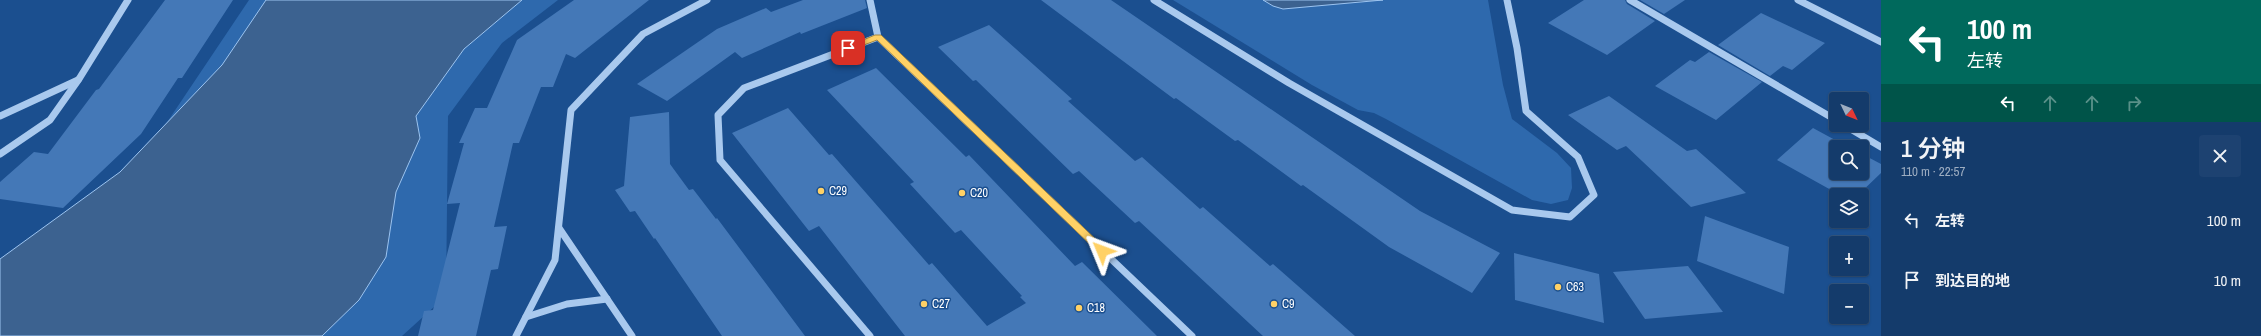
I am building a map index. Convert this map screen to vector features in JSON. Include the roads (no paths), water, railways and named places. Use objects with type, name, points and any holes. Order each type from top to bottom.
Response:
[{"type":"street","points":[[0,154],[50,120],[80,79],[128,0]]},
{"type":"street","points":[[516,336],[555,260],[571,110],[643,34],[707,0]]},
{"type":"street","points":[[870,0],[878,37],[1192,336]]},
{"type":"street","points":[[1154,0],[1289,83],[1512,210],[1570,217],[1594,195],[1578,158],[1526,112],[1517,48],[1507,0]]},
{"type":"street","points":[[1630,0],[1829,116]]},
{"type":"street","points":[[1798,0],[1880,41]]},
{"type":"street","points":[[870,336],[720,160],[718,115],[744,88],[878,37]]},
{"type":"street","points":[[0,116],[80,79]]},
{"type":"street","points":[[1856,132],[1881,147]]},
{"type":"street","points":[[558,228],[632,336]]},
{"type":"street","points":[[526,317],[567,304],[607,299]]},
{"type":"place","name":"C29","points":[[821,191]]},
{"type":"place","name":"C20","points":[[962,193]]},
{"type":"place","name":"C63","points":[[1558,287]]},
{"type":"place","name":"C27","points":[[924,304]]},
{"type":"place","name":"C9","points":[[1274,304]]},
{"type":"place","name":"C18","points":[[1079,308]]}]
